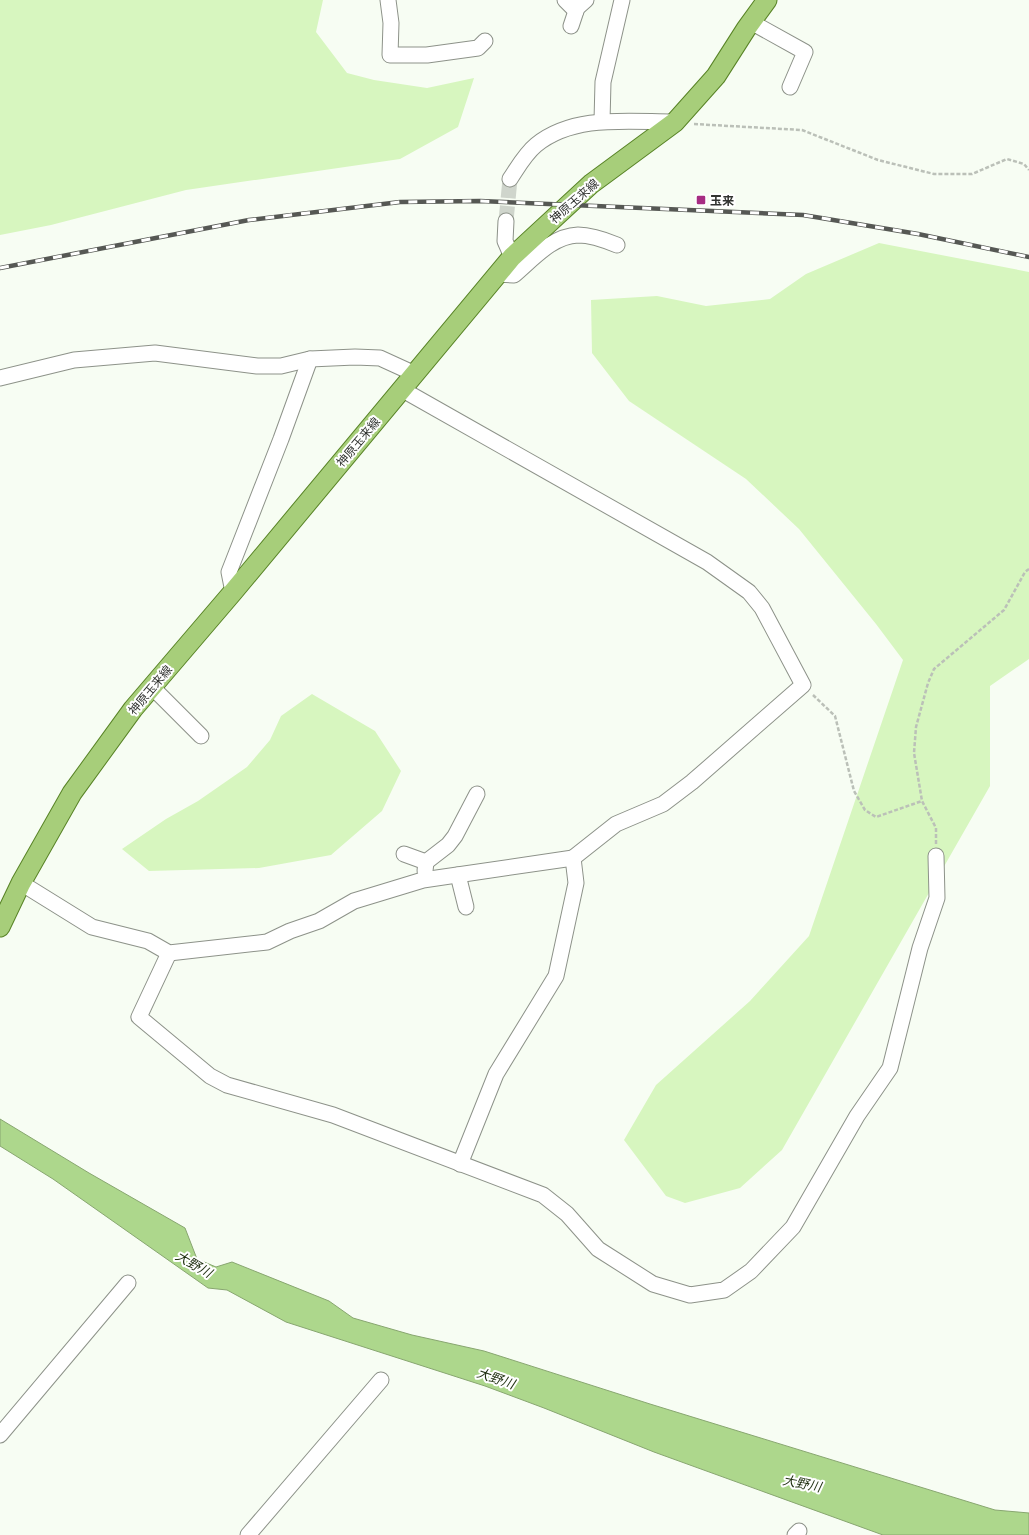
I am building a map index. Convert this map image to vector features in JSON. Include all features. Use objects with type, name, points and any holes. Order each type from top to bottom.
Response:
[{"type":"main road","name":"神原玉来線","points":[[0,927],[21,883],[72,793],[133,709],[233,592],[378,417],[403,390],[512,257],[591,184],[675,122],[716,76],[766,0]]},
{"type":"street","points":[[388,0],[391,23],[390,55],[427,55],[478,48],[485,41]]},
{"type":"street","points":[[572,4],[577,8],[586,0]]},
{"type":"street","points":[[602,121],[603,82],[622,0]]},
{"type":"street","points":[[571,26],[572,4]]},
{"type":"street","points":[[751,22],[805,52],[790,87]]},
{"type":"street","points":[[510,179],[521,161],[535,146],[550,135],[568,128],[602,121],[675,122]]},
{"type":"street","points":[[506,221],[505,241],[512,257]]},
{"type":"street","points":[[498,274],[514,275],[543,249],[560,239],[578,235],[599,238],[617,245]]},
{"type":"street","points":[[0,378],[74,360],[155,353],[257,366],[280,366],[310,359],[355,357],[380,358],[416,374]]},
{"type":"street","points":[[233,592],[230,572],[310,359]]},
{"type":"street","points":[[21,883],[92,927],[148,941],[169,953],[267,942],[290,931],[319,921],[354,901],[423,880],[573,858],[616,824],[663,804],[692,782],[803,685],[762,608],[749,592],[707,562],[403,390]]},
{"type":"street","points":[[152,687],[201,736]]},
{"type":"street","points":[[423,880],[426,862],[448,846],[478,794]]},
{"type":"street","points":[[404,854],[426,862]]},
{"type":"street","points":[[169,953],[138,1017],[210,1076],[227,1085],[333,1115],[543,1195],[567,1214],[598,1249],[654,1284],[690,1294],[724,1290],[751,1271],[793,1227],[857,1116],[890,1068],[920,948],[937,898],[936,856]]},
{"type":"street","points":[[460,1164],[496,1074],[556,976],[576,883],[573,858]]},
{"type":"street","points":[[458,875],[466,907]]},
{"type":"street","points":[[0,1435],[128,1283]]},
{"type":"street","points":[[248,1535],[381,1380]]},
{"type":"path","points":[[675,122],[802,130],[878,160],[934,174],[972,174],[1007,159],[1024,164],[1029,170]]},
{"type":"path","points":[[936,856],[936,828],[922,802],[914,753],[916,727],[928,683],[934,669],[1004,610],[1025,572],[1029,569]]},
{"type":"path","points":[[803,685],[835,716],[854,791],[865,810],[876,817],[922,802]]},
{"type":"shaded area","points":[[0,0],[323,0],[316,32],[347,73],[374,80],[427,88],[474,78],[458,127],[400,159],[186,190],[51,225],[0,235]]},
{"type":"shaded area","points":[[879,243],[1029,272],[1029,659],[990,686],[990,786],[782,1150],[740,1188],[685,1203],[666,1196],[624,1140],[656,1085],[750,1001],[809,936],[903,660],[876,624],[799,529],[746,479],[629,401],[592,353],[591,300],[657,296],[706,306],[770,299],[806,274]]},
{"type":"shaded area","points":[[312,694],[375,731],[401,771],[382,811],[331,855],[259,868],[149,871],[122,849],[166,819],[198,801],[247,767],[270,740],[281,716]]},
{"type":"water","name":"大野川","points":[[0,1119],[89,1173],[185,1228],[197,1259],[216,1267],[232,1262],[329,1301],[353,1318],[412,1335],[484,1351],[650,1404],[995,1510],[1029,1513],[1029,1535],[883,1535],[654,1452],[485,1386],[286,1322],[227,1290],[208,1288],[53,1179],[0,1146]]},
{"type":"tunnel","points":[[506,221],[510,179]]},
{"type":"railway","points":[[0,268],[249,220],[400,202],[480,201],[803,215],[918,234],[1029,257]]},
{"type":"place","name":"玉来","points":[[701,200]]}]
